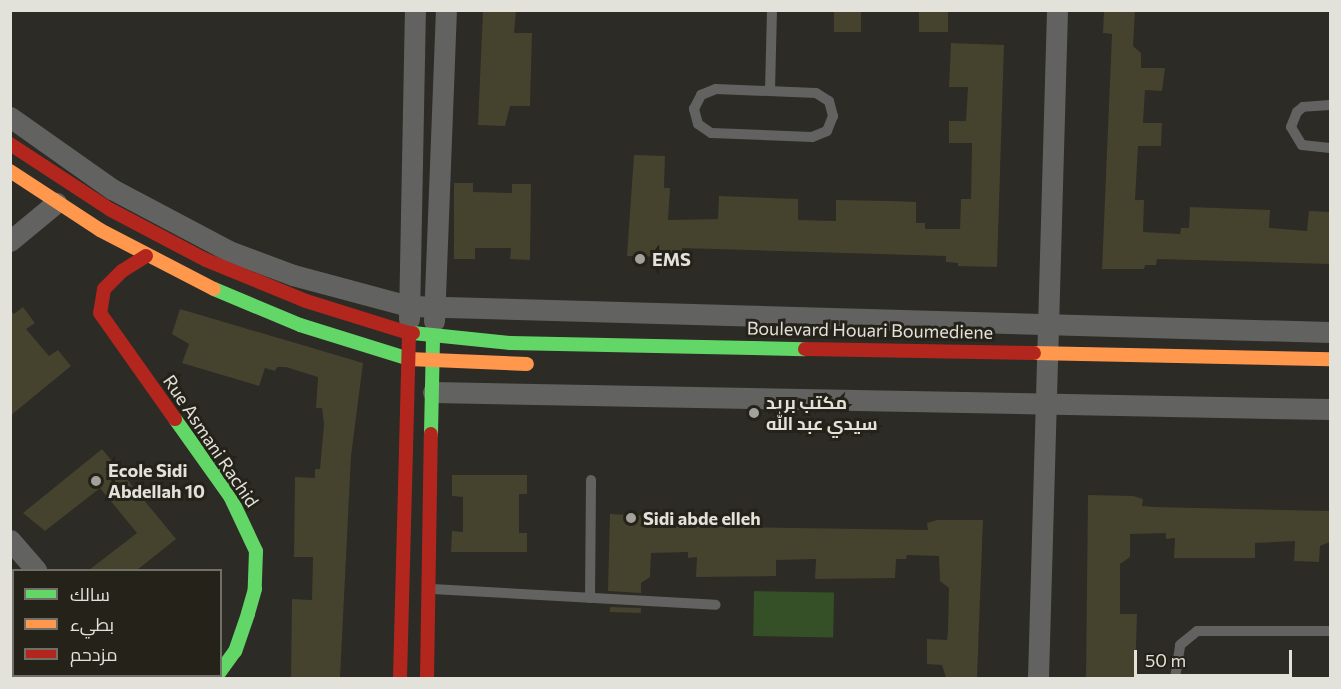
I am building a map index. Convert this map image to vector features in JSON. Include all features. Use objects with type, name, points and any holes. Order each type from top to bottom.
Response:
[{"type":"main road","name":"Boulevard Houari Boumediene","points":[[10,144],[111,210],[206,260],[306,301],[409,333],[433,337],[510,343],[1050,351],[1330,359]]},
{"type":"main road","points":[[10,171],[56,202],[146,256],[248,305],[409,359],[433,363],[540,365]]},
{"type":"main road","name":"Rue Asmani Rachid","points":[[146,256],[122,271],[104,289],[100,313],[230,496],[256,551],[255,589],[248,614],[235,651],[222,669]]},
{"type":"main road","points":[[400,678],[409,333]]},
{"type":"main road","points":[[427,678],[431,589],[433,337]]},
{"type":"main road","points":[[1026,374],[1055,374]]},
{"type":"street","points":[[409,333],[415,10]]},
{"type":"street","points":[[433,337],[446,10]]},
{"type":"street","points":[[1038,678],[1048,403],[1055,374],[1050,351],[1050,323],[1057,10]]},
{"type":"street","points":[[10,117],[112,189],[229,251],[293,275],[409,306],[434,309],[1050,323],[1330,332]]},
{"type":"street","points":[[10,241],[56,202]]},
{"type":"street","points":[[433,392],[1330,409]]},
{"type":"street","points":[[10,540],[35,569]]},
{"type":"lane","points":[[770,91],[772,10]]},
{"type":"lane","points":[[708,90],[770,91],[823,96],[833,108],[831,124],[827,131],[812,137],[711,133],[698,124],[695,117],[696,101],[708,90]]},
{"type":"lane","points":[[1330,105],[1303,107],[1297,112],[1291,127],[1302,145],[1330,148]]},
{"type":"lane","points":[[590,598],[591,480]]},
{"type":"lane","points":[[431,589],[717,605]]},
{"type":"lane","points":[[1175,678],[1180,645],[1197,631],[1330,631]]},
{"type":"green space","points":[[754,591],[834,592],[833,637],[753,636]]},
{"type":"building","points":[[483,10],[516,10],[514,33],[532,33],[530,106],[510,106],[505,126],[478,125]]},
{"type":"building","points":[[834,10],[861,10],[861,32],[834,32]]},
{"type":"building","points":[[919,10],[948,10],[948,32],[919,32]]},
{"type":"building","points":[[1104,10],[1135,10],[1133,46],[1141,53],[1141,68],[1165,68],[1162,91],[1145,90],[1143,123],[1162,123],[1161,146],[1138,146],[1135,200],[1144,200],[1143,232],[1180,234],[1181,228],[1189,228],[1190,207],[1270,210],[1269,228],[1307,231],[1309,211],[1330,212],[1330,264],[1157,259],[1156,265],[1145,265],[1144,269],[1102,269],[1112,34],[1103,33]]},
{"type":"building","points":[[951,43],[1004,45],[997,267],[958,266],[958,263],[946,262],[946,256],[682,248],[682,254],[669,253],[669,257],[627,256],[634,155],[665,156],[664,188],[670,188],[668,220],[718,219],[719,196],[798,199],[798,220],[836,221],[836,200],[891,201],[916,202],[916,223],[925,223],[925,229],[960,229],[961,199],[971,199],[972,143],[949,143],[949,121],[966,121],[968,87],[949,87]]},
{"type":"building","points":[[454,183],[473,183],[473,192],[512,193],[512,184],[531,184],[530,260],[510,259],[511,248],[475,248],[475,259],[454,259]]},
{"type":"building","points":[[23,307],[35,323],[26,329],[49,356],[58,350],[71,366],[10,416],[10,310],[14,314]]},
{"type":"building","points":[[180,309],[363,363],[351,456],[340,678],[291,678],[292,599],[312,600],[313,557],[294,557],[295,477],[315,478],[315,469],[320,469],[324,424],[322,408],[316,408],[318,377],[286,367],[277,367],[275,371],[265,368],[259,386],[182,363],[189,344],[172,334]]},
{"type":"building","name":"Ecole Sidi Abdellah 10","points":[[102,449],[176,539],[138,569],[90,569],[137,533],[100,488],[45,531],[23,513]]},
{"type":"building","points":[[452,475],[527,475],[527,494],[519,494],[519,533],[527,533],[527,552],[451,552],[452,531],[463,532],[463,497],[452,496]]},
{"type":"building","points":[[1088,495],[1133,496],[1143,499],[1142,506],[1155,507],[1330,511],[1330,542],[1320,546],[1319,562],[1294,561],[1295,541],[1255,543],[1255,558],[1174,558],[1175,538],[1166,539],[1166,533],[1130,534],[1130,557],[1120,564],[1120,614],[1137,614],[1135,678],[1086,678]]},
{"type":"building","points":[[610,514],[654,516],[664,519],[664,526],[928,530],[927,523],[937,520],[983,520],[977,678],[946,678],[942,665],[927,664],[927,639],[947,640],[948,631],[949,588],[940,581],[939,556],[907,555],[906,559],[896,559],[895,578],[815,579],[816,559],[776,560],[776,576],[696,577],[697,557],[688,558],[688,552],[651,553],[650,577],[641,583],[641,593],[608,591]]},
{"type":"building","points":[[610,607],[641,608],[641,613],[610,612]]},
{"type":"traffic: fast","points":[[214,289],[300,325],[409,359]]},
{"type":"traffic: fast","points":[[413,333],[510,343],[805,349]]},
{"type":"traffic: fast","points":[[431,434],[433,341]]},
{"type":"traffic: fast","points":[[175,419],[230,496],[256,551],[255,589],[248,614],[235,651],[222,669]]},
{"type":"traffic: slow","points":[[10,171],[100,230],[214,289]]},
{"type":"traffic: slow","points":[[1034,353],[1330,359]]},
{"type":"traffic: slow","points":[[409,359],[527,364]]},
{"type":"traffic: jam","points":[[10,144],[111,210],[206,260],[306,301],[409,333]]},
{"type":"traffic: jam","points":[[146,256],[122,271],[104,289],[100,313],[175,419]]},
{"type":"traffic: jam","points":[[400,678],[409,333],[413,333]]},
{"type":"traffic: jam","points":[[805,349],[1034,353]]},
{"type":"traffic: jam","points":[[427,678],[431,434]]},
{"type":"place","name":"EMS","points":[[640,259]]},
{"type":"place","name":"مكتب بريد سيدي عبد الله","points":[[754,413]]},
{"type":"place","name":"Ecole Sidi Abdellah 10","points":[[96,481]]},
{"type":"place","name":"Sidi abde elleh","points":[[631,518]]}]
